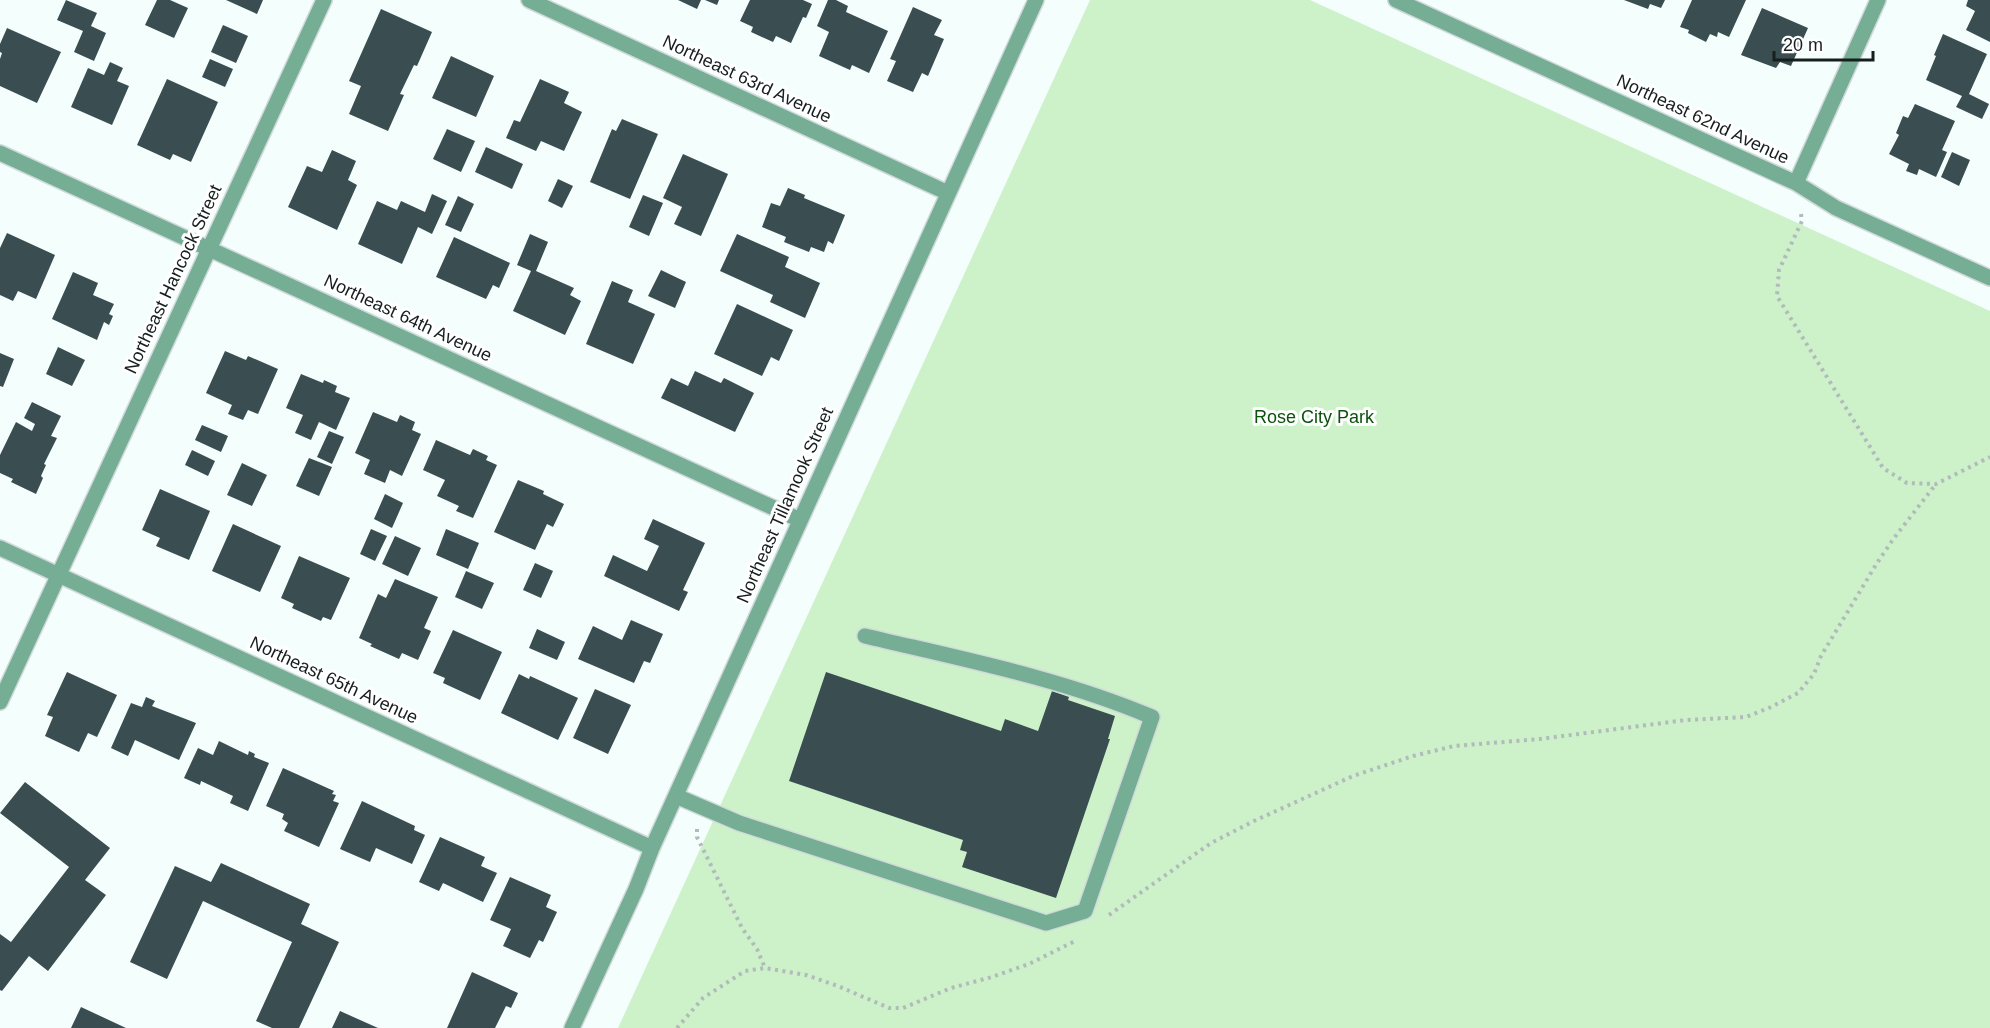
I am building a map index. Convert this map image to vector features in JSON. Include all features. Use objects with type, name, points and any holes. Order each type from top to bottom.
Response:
[{"type":"street","name":"Northeast Hancock Street","points":[[0,702],[324,0]]},
{"type":"street","name":"Northeast 63rd Avenue","points":[[529,0],[948,193]]},
{"type":"street","name":"Northeast Tillamook Street","points":[[572,1028],[1036,0]]},
{"type":"street","name":"Northeast 62nd Avenue","points":[[1396,0],[1796,183],[1836,208],[1990,278]]},
{"type":"street","points":[[1796,183],[1878,0]]},
{"type":"street","name":"Northeast 64th Avenue","points":[[0,153],[800,520]]},
{"type":"street","name":"Northeast 65th Avenue","points":[[0,548],[652,848]]},
{"type":"street","points":[[676,796],[739,823],[1046,923],[1085,911],[1152,717],[1118,702],[1052,681],[866,636]]},
{"type":"path","points":[[1796,183],[1802,221],[1779,270],[1777,296],[1883,468],[1907,483],[1936,484]]},
{"type":"path","points":[[1103,919],[1211,843],[1353,776],[1413,756],[1454,746],[1540,739],[1686,720],[1746,717],[1798,693],[1814,674],[1821,656],[1876,564],[1936,484],[1990,457]]},
{"type":"path","points":[[669,810],[698,825],[697,837],[742,928],[757,949],[765,968]]},
{"type":"path","points":[[676,1028],[703,998],[745,972],[765,968],[806,975],[889,1008],[903,1008],[951,988],[1029,964],[1071,944],[1078,938]]},
{"type":"green space","name":"Rose City Park","points":[[1090,0],[1310,0],[1990,311],[1990,1028],[618,1028]]},
{"type":"building","points":[[66,0],[97,13],[91,26],[106,33],[94,61],[74,52],[83,31],[57,20]]},
{"type":"building","points":[[157,0],[170,0],[188,8],[174,38],[145,25]]},
{"type":"building","points":[[226,0],[263,0],[257,14]]},
{"type":"building","points":[[678,0],[701,0],[697,9]]},
{"type":"building","points":[[705,0],[719,0],[717,5]]},
{"type":"building","points":[[750,0],[803,0],[812,4],[791,43],[776,36],[773,42],[751,32],[753,27],[740,21]]},
{"type":"building","points":[[828,0],[836,0],[848,6],[846,12],[888,31],[869,73],[852,65],[850,70],[819,56],[829,32],[817,26]]},
{"type":"building","points":[[1624,0],[1665,0],[1661,8],[1650,4],[1648,9]]},
{"type":"building","points":[[1692,0],[1746,0],[1729,37],[1718,32],[1717,37],[1710,34],[1706,42],[1688,33],[1689,30],[1680,27]]},
{"type":"building","points":[[1968,0],[1990,0],[1990,42],[1966,30],[1975,11],[1966,6]]},
{"type":"building","points":[[913,7],[942,20],[934,35],[944,39],[928,76],[922,73],[913,92],[887,81],[896,61],[890,59]]},
{"type":"building","points":[[1762,8],[1808,28],[1791,66],[1780,62],[1776,68],[1741,55]]},
{"type":"building","points":[[381,9],[432,32],[417,66],[414,65],[400,94],[404,95],[388,131],[349,114],[361,86],[349,81]]},
{"type":"building","points":[[223,25],[248,36],[236,63],[211,52]]},
{"type":"building","points":[[7,28],[61,52],[37,103],[0,86],[2,53],[0,44]]},
{"type":"building","points":[[1943,34],[1987,54],[1969,94],[1989,104],[1982,119],[1956,107],[1962,96],[1926,80]]},
{"type":"building","points":[[451,56],[494,76],[476,117],[432,98]]},
{"type":"building","points":[[210,59],[233,69],[225,87],[202,77]]},
{"type":"building","points":[[110,62],[123,68],[117,81],[129,86],[112,125],[71,107],[88,68],[104,75]]},
{"type":"building","points":[[167,79],[218,102],[191,162],[173,154],[170,160],[137,145]]},
{"type":"building","points":[[540,79],[569,92],[564,103],[582,112],[564,151],[541,141],[536,151],[506,138],[514,120],[520,122]]},
{"type":"building","points":[[1915,104],[1955,121],[1942,150],[1947,152],[1936,177],[1919,169],[1917,175],[1906,171],[1909,164],[1889,154],[1899,135],[1896,133],[1903,116],[1908,118]]},
{"type":"building","points":[[622,119],[658,134],[630,199],[590,182],[612,129],[616,131]]},
{"type":"building","points":[[447,129],[475,141],[461,172],[433,159]]},
{"type":"building","points":[[486,147],[523,164],[512,189],[475,172]]},
{"type":"building","points":[[332,150],[356,161],[348,180],[357,185],[337,230],[288,207],[307,166],[322,172]]},
{"type":"building","points":[[1952,152],[1970,160],[1959,186],[1941,177]]},
{"type":"building","points":[[683,154],[728,174],[701,236],[674,224],[682,207],[663,198]]},
{"type":"building","points":[[558,179],[573,186],[562,208],[548,201]]},
{"type":"building","points":[[788,188],[805,195],[804,198],[845,215],[833,244],[828,241],[824,252],[811,247],[809,252],[784,242],[786,237],[762,227],[771,203],[780,206]]},
{"type":"building","points":[[432,194],[447,201],[432,234],[418,227],[402,264],[358,244],[377,201],[397,210],[401,201],[425,212]]},
{"type":"building","points":[[643,195],[663,203],[649,236],[629,227]]},
{"type":"building","points":[[458,196],[474,204],[461,232],[445,225]]},
{"type":"building","points":[[7,233],[55,255],[36,299],[18,291],[13,301],[0,295],[0,248]]},
{"type":"building","points":[[530,234],[548,242],[536,271],[574,288],[570,295],[581,301],[565,335],[513,311],[531,271],[517,265]]},
{"type":"building","points":[[737,234],[789,257],[785,267],[820,283],[805,318],[770,302],[773,295],[720,271]]},
{"type":"building","points":[[454,237],[510,263],[499,288],[493,285],[486,299],[436,277]]},
{"type":"building","points":[[661,270],[686,282],[675,308],[648,296]]},
{"type":"building","points":[[73,272],[98,283],[93,295],[114,304],[109,314],[113,316],[109,325],[104,322],[97,340],[52,319]]},
{"type":"building","points":[[612,281],[633,290],[628,302],[655,314],[633,364],[586,344]]},
{"type":"building","points":[[737,304],[793,330],[779,361],[771,357],[762,376],[714,354]]},
{"type":"building","points":[[58,347],[85,360],[72,386],[46,374]]},
{"type":"building","points":[[225,351],[246,360],[248,356],[278,369],[258,414],[248,410],[243,420],[228,414],[232,405],[206,393]]},
{"type":"building","points":[[0,353],[14,359],[3,387],[0,386]]},
{"type":"building","points":[[695,371],[721,383],[724,378],[754,393],[735,432],[661,398],[671,378],[688,386]]},
{"type":"building","points":[[301,374],[337,386],[335,392],[350,398],[336,430],[319,422],[311,440],[295,433],[303,415],[286,408]]},
{"type":"building","points":[[32,402],[61,416],[51,436],[57,438],[44,464],[46,465],[41,476],[43,478],[36,494],[11,482],[13,479],[0,473],[0,455],[16,422],[32,431],[35,424],[24,418]]},
{"type":"building","points":[[373,412],[397,422],[400,415],[415,422],[412,430],[421,434],[402,476],[390,470],[385,483],[364,474],[370,460],[355,453]]},
{"type":"building","points":[[202,425],[228,436],[221,452],[195,440]]},
{"type":"building","points":[[329,431],[344,437],[332,464],[317,457]]},
{"type":"building","points":[[436,440],[470,455],[473,449],[488,456],[486,460],[497,465],[473,518],[456,511],[459,506],[437,496],[445,480],[423,470]]},
{"type":"building","points":[[192,450],[215,461],[208,476],[185,465]]},
{"type":"building","points":[[309,458],[332,467],[319,496],[296,486]]},
{"type":"building","points":[[242,463],[267,475],[252,506],[227,495]]},
{"type":"building","points":[[518,480],[544,491],[543,494],[564,504],[553,527],[547,524],[535,550],[494,532]]},
{"type":"building","points":[[160,489],[210,511],[189,560],[156,546],[160,538],[142,530]]},
{"type":"building","points":[[385,494],[403,503],[392,528],[374,519]]},
{"type":"building","points":[[653,519],[705,543],[683,590],[688,592],[679,611],[604,576],[613,555],[647,571],[659,546],[644,539]]},
{"type":"building","points":[[233,524],[281,546],[260,592],[212,571]]},
{"type":"building","points":[[371,529],[387,536],[375,561],[360,554]]},
{"type":"building","points":[[446,529],[479,543],[468,569],[436,555]]},
{"type":"building","points":[[395,536],[421,548],[408,576],[382,564]]},
{"type":"building","points":[[299,556],[350,578],[331,620],[323,617],[321,621],[292,608],[294,604],[281,598]]},
{"type":"building","points":[[535,563],[553,571],[541,598],[523,590]]},
{"type":"building","points":[[466,571],[494,583],[482,609],[455,597]]},
{"type":"building","points":[[395,579],[438,597],[424,628],[431,631],[418,660],[402,653],[399,659],[370,646],[372,644],[359,638],[378,594],[386,598]]},
{"type":"building","points":[[631,620],[663,634],[650,663],[644,661],[634,683],[578,659],[593,626],[622,640]]},
{"type":"building","points":[[537,629],[565,642],[557,660],[529,648]]},
{"type":"building","points":[[453,630],[502,652],[480,700],[443,683],[445,678],[433,673]]},
{"type":"building","points":[[67,672],[117,695],[97,737],[88,733],[79,752],[45,736],[53,717],[47,715]]},
{"type":"building","points":[[826,672],[1001,731],[1005,719],[1038,731],[1052,691],[1069,697],[1068,700],[1115,716],[1108,739],[1110,739],[1056,898],[962,867],[967,852],[960,850],[963,840],[789,781]]},
{"type":"building","points":[[519,674],[529,679],[530,676],[578,698],[558,740],[501,713]]},
{"type":"building","points":[[595,689],[631,705],[608,754],[573,738]]},
{"type":"building","points":[[146,697],[155,701],[152,706],[196,723],[179,760],[135,740],[128,756],[111,748],[131,703],[142,707]]},
{"type":"building","points":[[219,741],[248,755],[249,751],[255,754],[254,757],[269,763],[248,811],[230,803],[233,796],[201,781],[200,785],[184,778],[198,748],[213,755]]},
{"type":"building","points":[[283,768],[334,791],[332,794],[336,795],[333,801],[339,803],[319,847],[284,831],[288,823],[282,819],[284,814],[266,806]]},
{"type":"building","points":[[25,782],[110,848],[85,880],[106,895],[48,971],[29,956],[2,991],[0,990],[0,934],[11,942],[69,867],[0,813]]},
{"type":"building","points":[[362,801],[415,826],[414,830],[425,835],[412,864],[376,848],[370,862],[340,849]]},
{"type":"building","points":[[440,837],[485,857],[481,866],[497,873],[483,902],[443,883],[439,891],[419,882]]},
{"type":"building","points":[[221,863],[310,904],[301,924],[339,942],[299,1028],[272,1028],[256,1021],[292,942],[203,901],[167,979],[130,962],[175,866],[211,882]]},
{"type":"building","points":[[510,877],[551,895],[546,907],[557,912],[543,942],[539,940],[530,958],[503,946],[511,929],[490,920]]},
{"type":"building","points":[[472,972],[518,993],[511,1008],[506,1006],[495,1028],[447,1028]]},
{"type":"building","points":[[81,1007],[126,1028],[71,1028]]},
{"type":"building","points":[[340,1011],[378,1028],[332,1028]]}]
